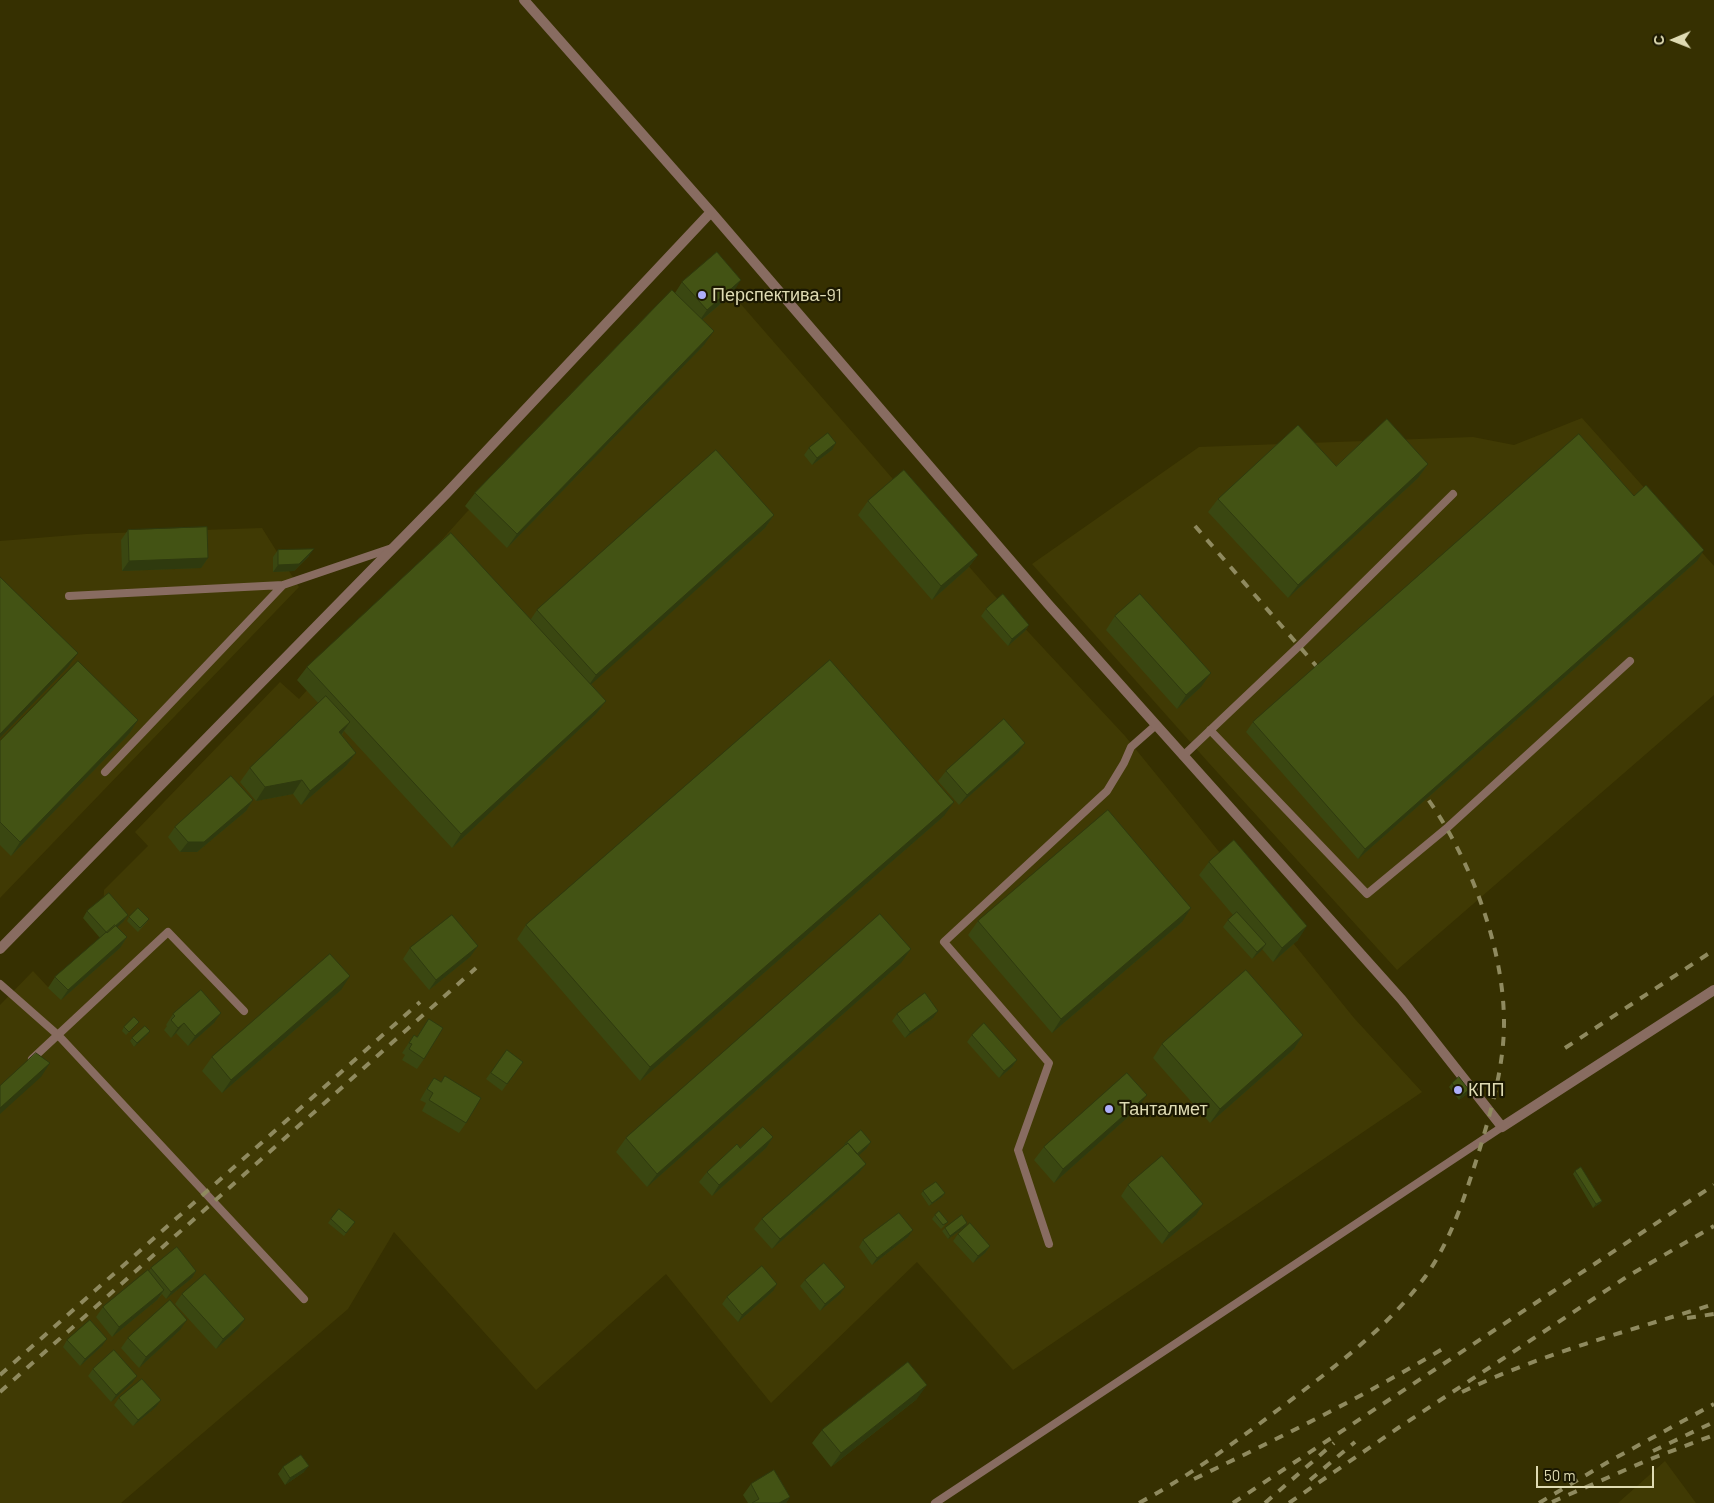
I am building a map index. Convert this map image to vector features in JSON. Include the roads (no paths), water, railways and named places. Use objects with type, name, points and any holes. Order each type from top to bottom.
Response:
[{"type":"street","points":[[524,0],[711,212],[1048,604],[1402,1000],[1502,1127],[1714,990]]},
{"type":"street","points":[[0,949],[394,547],[711,212]]},
{"type":"lane","points":[[1183,756],[1300,646],[1452,494]]},
{"type":"lane","points":[[69,596],[283,585],[394,547]]},
{"type":"lane","points":[[105,772],[283,585]]},
{"type":"lane","points":[[1210,730],[1366,894],[1448,827],[1630,660]]},
{"type":"lane","points":[[1049,1244],[1018,1150],[1049,1063],[944,942],[1107,791],[1124,763],[1131,747],[1156,725]]},
{"type":"lane","points":[[22,1068],[168,932],[244,1011]]},
{"type":"lane","points":[[0,984],[58,1036],[304,1299]]},
{"type":"lane","points":[[935,1503],[1502,1127]]},
{"type":"railway","points":[[1195,526],[1325,676]]},
{"type":"railway","points":[[1139,1503],[1197,1468],[1269,1417],[1324,1375],[1378,1329],[1395,1313],[1425,1277],[1434,1264],[1456,1220],[1487,1125],[1499,1074],[1504,1023],[1502,993],[1490,930],[1480,899],[1453,839],[1419,787]]},
{"type":"railway","points":[[1565,1048],[1714,950]]},
{"type":"railway","points":[[0,1392],[476,968]]},
{"type":"railway","points":[[0,1375],[420,1002]]},
{"type":"railway","points":[[1233,1503],[1714,1185]]},
{"type":"railway","points":[[1289,1503],[1398,1428],[1628,1276],[1714,1226]]},
{"type":"railway","points":[[1462,1392],[1555,1354],[1714,1304]]},
{"type":"railway","points":[[1687,1318],[1714,1314]]},
{"type":"railway","points":[[1194,1479],[1352,1400],[1444,1348]]},
{"type":"railway","points":[[1539,1503],[1608,1462],[1714,1404]]},
{"type":"railway","points":[[1653,1451],[1714,1422]]},
{"type":"railway","points":[[1552,1502],[1648,1460],[1714,1435]]},
{"type":"railway","points":[[1310,1480],[1355,1442]]},
{"type":"railway","points":[[1265,1503],[1334,1443]]},
{"type":"place","name":"Перспектива-91","points":[[702,295]]},
{"type":"place","name":"КПП","points":[[1458,1090]]},
{"type":"place","name":"Танталмет","points":[[1109,1109]]}]
